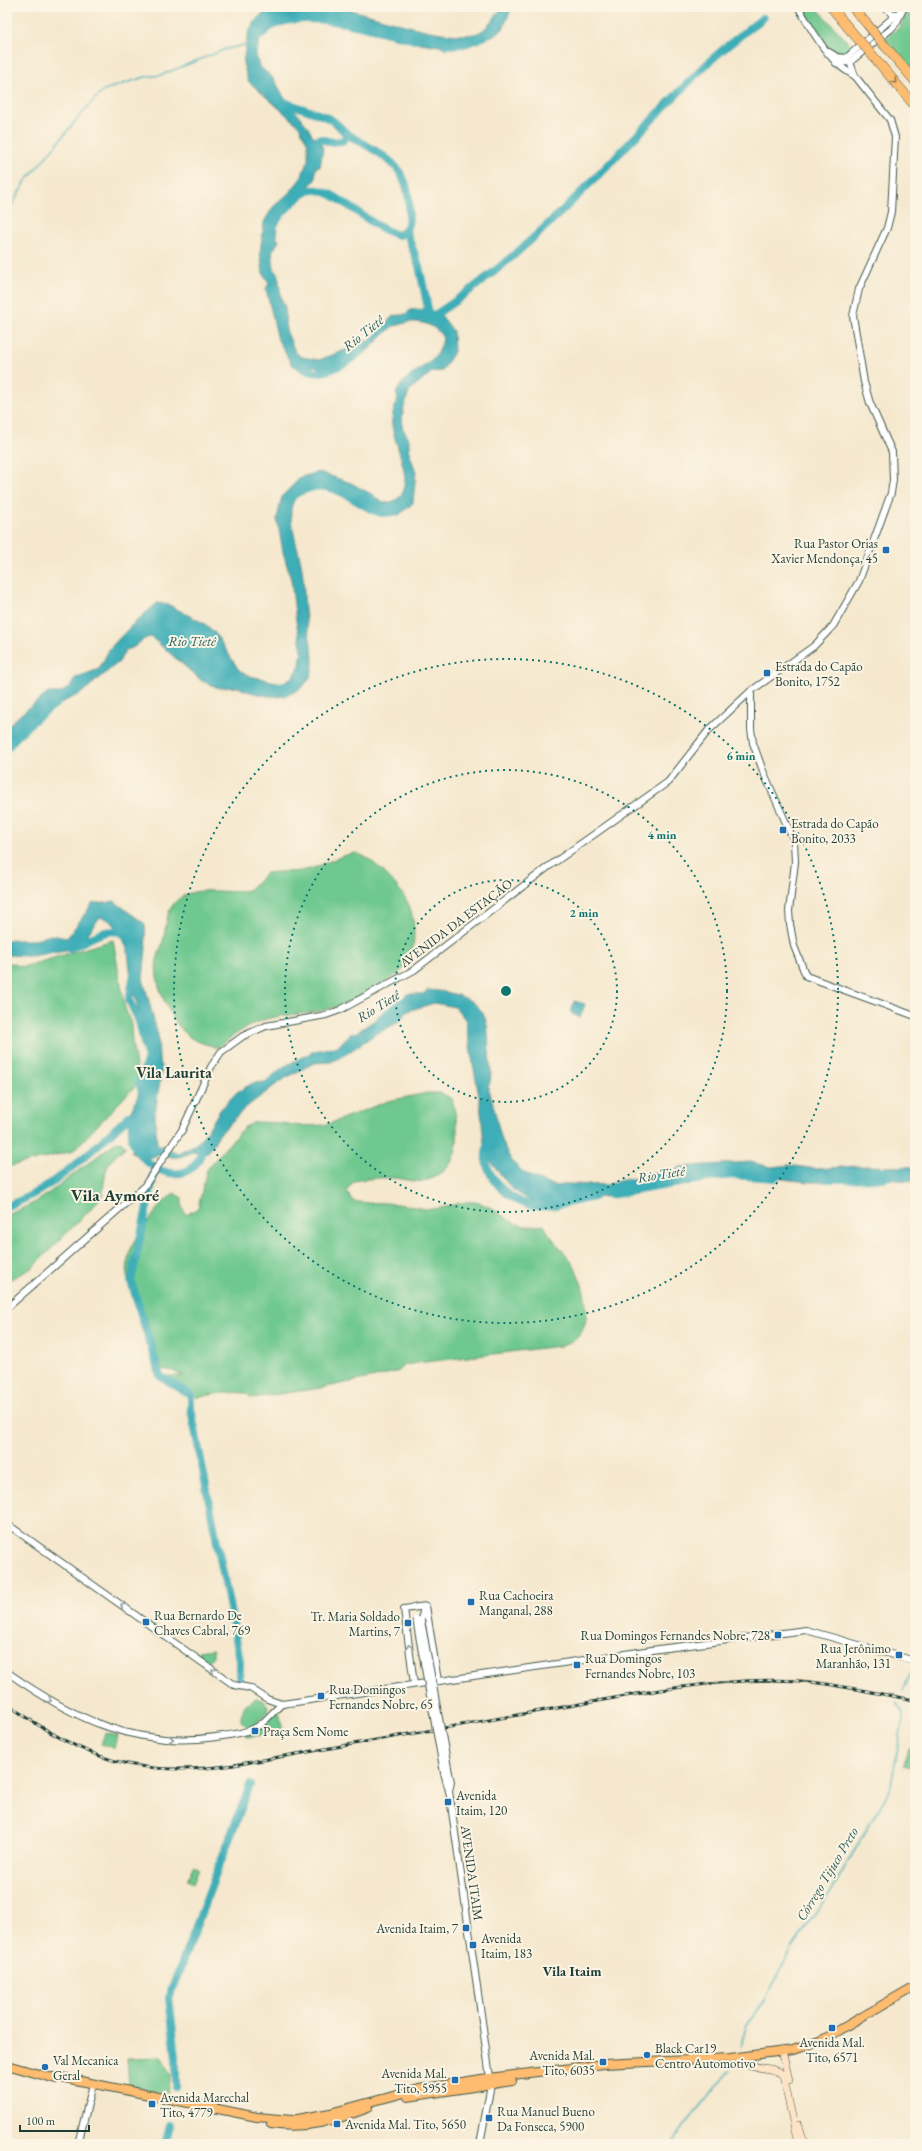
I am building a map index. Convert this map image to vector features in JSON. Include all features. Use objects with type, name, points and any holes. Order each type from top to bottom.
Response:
[{"type":"highway","points":[[831,7],[915,106]]},
{"type":"highway","points":[[852,7],[915,81]]},
{"type":"highway","points":[[904,92],[915,113]]},
{"type":"main road","points":[[53,2078],[61,2077],[257,2117],[292,2120],[330,2114],[419,2089],[612,2068],[745,2062],[783,2056],[793,2050],[822,2040],[915,1987]]},
{"type":"main road","points":[[7,2065],[53,2078],[61,2082],[256,2122],[292,2127],[332,2121],[376,2105],[414,2096],[490,2081],[604,2064],[783,2056]]},
{"type":"main road","points":[[778,2071],[783,2056]]},
{"type":"main road","points":[[783,2056],[804,2144]]},
{"type":"main road","points":[[745,2062],[755,2068],[778,2071],[784,2078],[798,2144]]},
{"type":"main road","points":[[92,2088],[96,2085],[115,2088]]},
{"type":"street","points":[[798,7],[836,63],[855,76]]},
{"type":"street","points":[[885,7],[895,16],[897,22]]},
{"type":"street","points":[[885,7],[887,17],[886,25]]},
{"type":"street","points":[[848,60],[904,7]]},
{"type":"street","points":[[836,63],[848,60],[897,22],[904,7]]},
{"type":"street","points":[[826,50],[832,55],[848,60],[855,76]]},
{"type":"street","name":"AVENIDA DA ESTAÇÃO","points":[[7,1308],[134,1197],[149,1180],[173,1145],[189,1115],[211,1067],[226,1048],[243,1036],[266,1026],[326,1015],[340,1010],[414,970],[548,867],[668,782],[708,730],[751,691],[814,646],[833,626],[859,581],[891,493],[893,480],[892,452],[870,403],[864,382],[853,316],[859,289],[887,228],[891,212],[895,137],[890,120],[855,76]]},
{"type":"street","points":[[751,691],[751,729],[753,743],[763,771],[794,841],[795,862],[790,924],[794,946],[806,976],[915,1016]]},
{"type":"street","points":[[7,1524],[237,1686],[247,1688],[267,1699],[282,1704],[414,1684],[806,1630],[915,1661]]},
{"type":"street","points":[[414,1684],[404,1610],[425,1606],[438,1681]]},
{"type":"street","name":"AVENIDA ITAIM","points":[[418,1619],[425,1606]]},
{"type":"street","name":"AVENIDA ITAIM","points":[[414,1608],[418,1619],[449,1791],[490,2081],[480,2144]]},
{"type":"street","points":[[7,1672],[16,1679],[85,1720],[115,1730],[171,1739],[199,1739],[242,1733],[261,1724],[282,1704]]},
{"type":"street","points":[[267,1699],[271,1708],[270,1714]]},
{"type":"street","points":[[78,2144],[92,2088]]},
{"type":"green space","points":[[801,7],[816,7],[854,49],[842,54],[830,50]]},
{"type":"green space","points":[[908,11],[915,14],[915,74],[885,38],[900,27]]},
{"type":"green space","points":[[356,853],[379,867],[400,890],[409,905],[413,921],[414,938],[411,956],[403,969],[390,979],[342,1004],[320,1011],[277,1017],[257,1022],[233,1036],[217,1048],[194,1040],[184,1032],[165,1002],[156,969],[167,918],[171,907],[179,899],[193,892],[246,890],[253,887],[266,873],[306,870],[343,856]]},
{"type":"green space","points":[[113,940],[125,1008],[131,1024],[132,1043],[139,1082],[73,1151],[7,1167],[7,962],[23,967]]},
{"type":"green space","points":[[427,1093],[441,1093],[452,1099],[455,1111],[457,1124],[456,1148],[453,1159],[446,1169],[437,1176],[424,1181],[397,1178],[374,1178],[354,1181],[346,1192],[354,1202],[392,1203],[424,1209],[435,1209],[464,1202],[474,1202],[496,1211],[508,1220],[515,1223],[532,1226],[544,1225],[573,1264],[582,1286],[586,1312],[585,1324],[580,1334],[572,1341],[560,1346],[405,1365],[399,1371],[375,1377],[321,1388],[251,1398],[246,1393],[234,1393],[216,1394],[198,1398],[160,1376],[184,1376],[173,1371],[154,1368],[153,1355],[139,1302],[130,1287],[127,1273],[131,1247],[161,1204],[174,1193],[182,1198],[182,1207],[186,1215],[198,1208],[207,1169],[243,1128],[255,1122],[282,1123],[300,1126],[326,1125],[388,1101]]},
{"type":"green space","points":[[121,1141],[126,1146],[110,1162],[106,1171],[102,1196],[32,1268],[7,1281],[7,1215],[38,1201],[116,1142]]},
{"type":"green space","points":[[213,1649],[213,1656],[208,1662],[199,1656],[198,1651]]},
{"type":"green space","points":[[256,1698],[264,1701],[268,1706],[267,1712],[255,1725],[247,1727],[241,1721],[242,1713],[246,1705]]},
{"type":"green space","points":[[277,1711],[279,1711],[283,1732],[247,1737],[247,1735],[263,1726]]},
{"type":"green space","points":[[105,1733],[117,1736],[114,1748],[101,1744]]},
{"type":"green space","points":[[908,1748],[915,1750],[914,1768],[904,1765]]},
{"type":"green space","points":[[193,1866],[199,1868],[193,1883],[187,1880]]},
{"type":"green space","points":[[161,2057],[171,2075],[168,2093],[129,2086],[127,2058]]},
{"type":"water","name":"Rio Tietê","points":[[334,6],[408,26],[460,35],[478,33],[490,23],[502,7],[512,7],[503,29],[492,36],[445,47],[409,41],[400,34],[380,31],[355,22],[290,16],[273,25],[260,40],[256,53],[260,67],[274,79],[284,97],[308,127],[312,135],[319,139],[323,149],[320,167],[316,167],[315,180],[302,194],[283,207],[277,227],[276,236],[279,241],[272,252],[274,268],[278,274],[281,298],[285,307],[286,330],[295,352],[302,357],[319,360],[356,346],[360,337],[368,342],[393,316],[406,314],[410,310],[425,309],[437,313],[445,320],[453,331],[454,352],[442,371],[432,372],[410,390],[403,410],[402,427],[409,439],[409,452],[416,472],[413,503],[399,515],[388,513],[338,490],[325,486],[313,486],[303,489],[299,493],[291,509],[291,516],[302,570],[305,611],[313,664],[311,674],[307,682],[298,690],[284,696],[274,697],[253,693],[238,687],[219,688],[202,681],[151,637],[144,639],[133,648],[125,650],[119,662],[80,694],[33,716],[7,750],[7,727],[48,693],[60,693],[70,687],[75,678],[99,669],[110,648],[132,625],[157,603],[169,605],[205,624],[215,633],[239,670],[250,676],[281,683],[293,677],[300,665],[302,650],[296,621],[291,580],[283,552],[277,519],[282,496],[301,477],[319,472],[351,483],[373,495],[383,503],[396,500],[402,493],[405,483],[404,472],[392,425],[398,398],[396,394],[403,382],[434,358],[438,353],[443,338],[437,330],[429,325],[419,322],[409,322],[393,326],[365,353],[344,363],[338,370],[325,372],[315,366],[306,370],[292,365],[278,340],[266,289],[269,283],[263,273],[260,253],[264,222],[273,207],[290,192],[301,178],[308,160],[308,144],[299,126],[248,81],[243,63],[248,34],[253,23],[262,14],[288,7]]},
{"type":"water","name":"Rio Tietê","points":[[114,901],[145,924],[146,949],[143,979],[158,1035],[159,1059],[162,1067],[155,1114],[157,1144],[178,1153],[196,1144],[207,1131],[220,1110],[237,1092],[253,1083],[265,1082],[283,1067],[314,1051],[338,1046],[350,1034],[357,1032],[393,1008],[407,994],[423,994],[427,990],[452,993],[460,996],[475,1004],[481,1011],[485,1018],[488,1030],[491,1074],[488,1088],[503,1142],[508,1154],[515,1164],[525,1173],[546,1183],[555,1186],[566,1184],[606,1185],[626,1179],[637,1179],[648,1174],[673,1172],[679,1167],[750,1162],[771,1167],[789,1165],[816,1169],[857,1166],[915,1167],[915,1181],[842,1177],[821,1182],[808,1182],[756,1176],[697,1175],[633,1189],[610,1196],[555,1204],[537,1204],[511,1188],[485,1154],[480,1102],[465,1019],[455,1007],[434,1003],[408,1011],[397,1023],[374,1035],[342,1057],[331,1062],[314,1063],[282,1080],[244,1109],[218,1136],[208,1152],[201,1155],[194,1151],[178,1157],[171,1157],[162,1154],[149,1158],[138,1157],[131,1151],[137,1149],[137,1145],[135,1135],[128,1122],[130,1113],[138,1096],[139,1082],[146,1069],[148,1050],[131,979],[128,951],[121,934],[109,920],[100,917],[82,942],[72,949],[31,956],[7,955],[7,940],[35,940],[51,935],[67,938],[93,903]]},
{"type":"water","points":[[574,1001],[585,1004],[580,1018],[571,1013]]},
{"type":"waterway","points":[[406,231],[419,266],[430,318],[469,291],[506,262],[576,198],[709,62],[763,18]]},
{"type":"waterway","name":"Rio Tietê","points":[[262,35],[274,25],[292,20],[312,19],[335,21],[415,40]]},
{"type":"waterway","name":"Rio Tietê","points":[[446,45],[464,44],[485,36]]},
{"type":"waterway","points":[[7,214],[25,182],[89,105],[104,90],[145,77],[161,75],[226,49],[245,45]]},
{"type":"waterway","name":"Rio Tietê","points":[[275,223],[281,214],[293,202],[311,190],[320,190],[330,194],[377,226],[389,232],[400,235],[406,229],[409,216],[408,193],[405,181],[391,162],[347,133],[330,119],[284,102],[280,99]]},
{"type":"waterway","points":[[319,139],[332,142],[342,141],[348,135]]},
{"type":"waterway","name":"Rio Tietê","points":[[298,364],[308,371],[328,371],[358,354]]},
{"type":"waterway","name":"Rio Tietê","points":[[293,496],[307,489],[328,487],[337,490],[373,510],[382,513],[395,512]]},
{"type":"waterway","name":"Rio Tietê","points":[[7,748],[30,723],[57,703]]},
{"type":"waterway","name":"Rio Tietê","points":[[70,948],[98,934],[106,932],[120,932],[127,936]]},
{"type":"waterway","name":"Rio Tietê","points":[[134,974],[129,1000],[139,1021],[148,1059],[139,1082],[142,1092]]},
{"type":"waterway","name":"Rio Tietê","points":[[381,1018],[402,1002]]},
{"type":"waterway","points":[[7,1206],[40,1190],[56,1179],[87,1155],[129,1116]]},
{"type":"waterway","name":"Rio Tietê","points":[[132,1118],[132,1140],[137,1150],[143,1158],[151,1164],[168,1173],[186,1171],[194,1166],[198,1161],[204,1144]]},
{"type":"waterway","name":"Rio Tietê","points":[[487,1145],[486,1161],[492,1176],[502,1189],[515,1199],[530,1205],[545,1206],[594,1197]]},
{"type":"waterway","points":[[155,1170],[131,1281],[160,1376],[191,1395],[191,1409],[240,1660],[240,1681]]},
{"type":"waterway","name":"Rio Tietê","points":[[610,1195],[713,1177],[733,1175],[774,1178]]},
{"type":"waterway","name":"Rio Tietê","points":[[826,1179],[884,1178]]},
{"type":"waterway","name":"Córrego Tijuco Preto","points":[[903,1690],[912,1671],[915,1669]]},
{"type":"waterway","name":"Córrego Tijuco Preto","points":[[741,2047],[746,2026],[765,2000],[793,1947],[834,1886],[891,1785],[903,1719],[903,1713],[897,1703]]},
{"type":"waterway","points":[[176,2087],[176,2057],[169,1997],[250,1785]]},
{"type":"waterway","name":"Córrego Tijuco Preto","points":[[672,2144],[686,2124],[730,2070]]},
{"type":"waterway","points":[[165,2144],[170,2125]]},
{"type":"railway","points":[[7,1704],[62,1739],[113,1760],[140,1766],[169,1769],[200,1769],[234,1765],[654,1691],[727,1682],[763,1680],[815,1682],[915,1700]]},
{"type":"place","name":"Rua Pastor Orias Xavier Mendonça, 45","points":[[886,550]]},
{"type":"place","name":"Estrada do Capão Bonito, 1752","points":[[767,673]]},
{"type":"place","name":"Estrada do Capão Bonito, 2033","points":[[783,830]]},
{"type":"place","name":"Rua Cachoeira Manganal, 288","points":[[471,1602]]},
{"type":"place","name":"Rua Bernardo De Chaves Cabral, 769","points":[[146,1622]]},
{"type":"place","name":"Tr. Maria Soldado Martins, 7","points":[[408,1623]]},
{"type":"place","name":"Rua Domingos Fernandes Nobre, 728","points":[[778,1635]]},
{"type":"place","name":"Rua Jerônimo Maranhão, 131","points":[[899,1655]]},
{"type":"place","name":"Rua Domingos Fernandes Nobre, 103","points":[[577,1665]]},
{"type":"place","name":"Rua Domingos Fernandes Nobre, 65","points":[[321,1696]]},
{"type":"place","name":"Praça Sem Nome","points":[[255,1731]]},
{"type":"place","name":"Avenida Itaim, 120","points":[[448,1802]]},
{"type":"place","name":"Avenida Itaim, 7","points":[[466,1928]]},
{"type":"place","name":"Avenida Itaim, 183","points":[[473,1945]]},
{"type":"place","name":"Avenida Mal. Tito, 6571","points":[[832,2028]]},
{"type":"place","name":"Black Car19 Centro Automotivo","points":[[647,2055]]},
{"type":"place","name":"Avenida Mal. Tito, 6035","points":[[603,2062]]},
{"type":"place","name":"Val Mecanica Geral","points":[[45,2067]]},
{"type":"place","name":"Avenida Mal. Tito, 5955","points":[[455,2080]]},
{"type":"place","name":"Avenida Marechal Tito, 4779","points":[[152,2104]]},
{"type":"place","name":"Rua Manuel Bueno Da Fonseca, 5900","points":[[489,2118]]},
{"type":"place","name":"Avenida Mal. Tito, 5650","points":[[337,2124]]},
{"type":"district","name":"Vila Laurita","points":[[174,1072]]},
{"type":"district","name":"Vila Aymoré","points":[[115,1195]]},
{"type":"district","name":"Vila Itaim","points":[[572,1971]]}]
